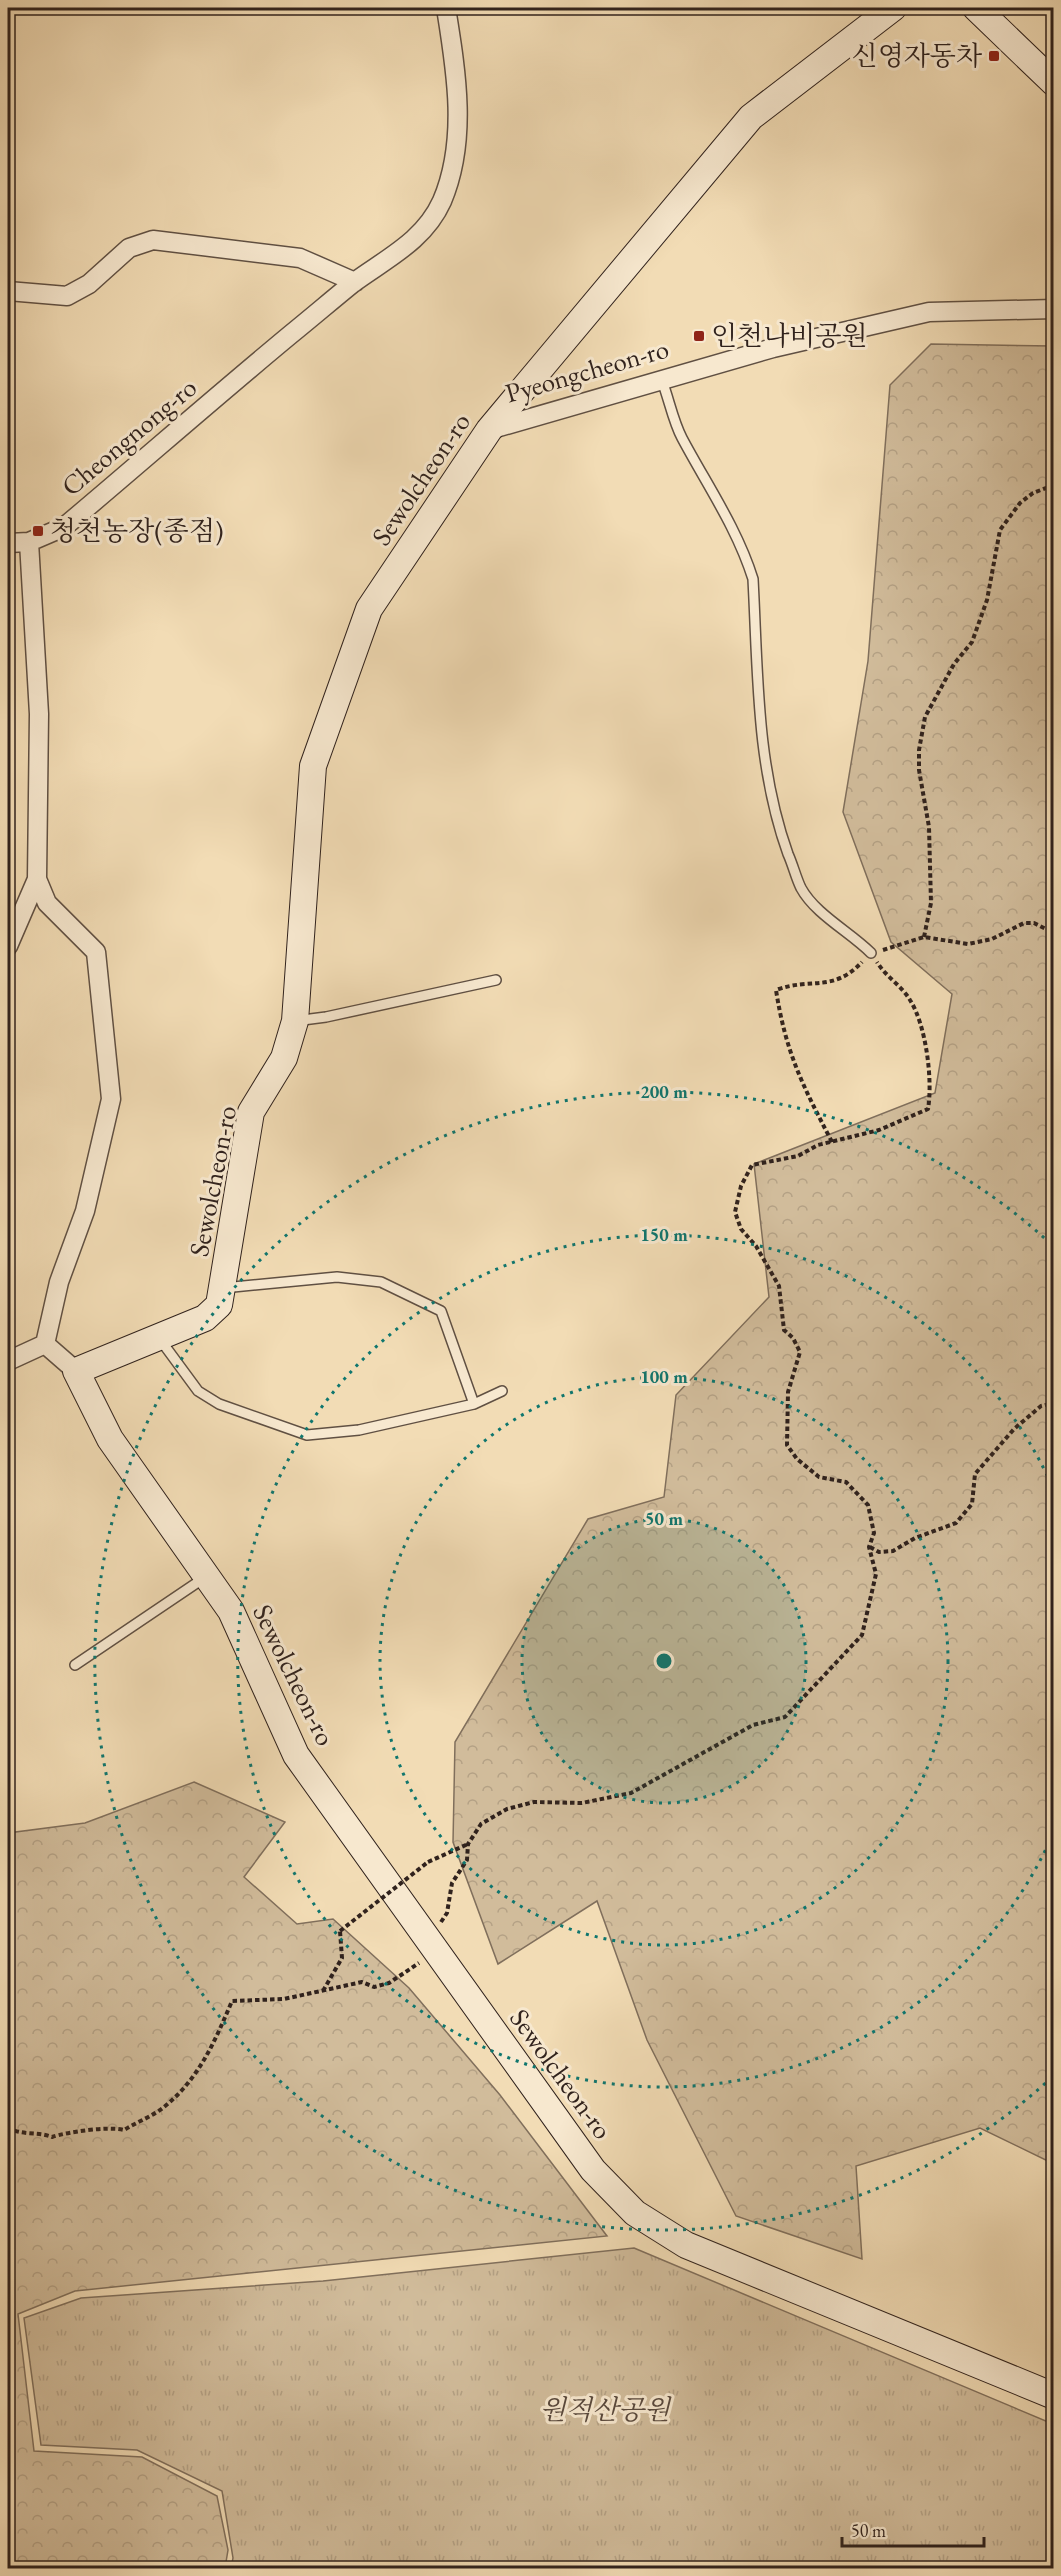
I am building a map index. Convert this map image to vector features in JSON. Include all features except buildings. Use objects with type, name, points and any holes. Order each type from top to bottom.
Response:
[{"type":"street","name":"Cheongnong-ro","points":[[29,542],[64,527],[355,282],[423,232],[442,201],[452,170],[457,138],[457,92],[446,8]]},
{"type":"street","name":"Sewolcheon-ro","points":[[76,1371],[205,1318],[219,1305],[251,1112],[284,1058],[295,1021],[313,766],[369,609],[489,430],[751,117],[893,8]]},
{"type":"street","points":[[976,8],[1053,82]]},
{"type":"street","points":[[8,291],[67,296],[89,284],[129,248],[153,240],[300,258],[355,282]]},
{"type":"street","name":"Pyeongcheon-ro","points":[[489,430],[773,348],[930,312],[1053,309]]},
{"type":"street","points":[[8,543],[29,542],[39,714],[37,879],[8,946]]},
{"type":"street","points":[[8,1361],[45,1344],[59,1282],[85,1211],[111,1099],[96,952],[47,903],[37,879]]},
{"type":"street","name":"Sewolcheon-ro","points":[[45,1344],[76,1371],[110,1438],[231,1611],[296,1755],[593,2170],[635,2212],[686,2245],[1053,2396]]},
{"type":"lane","points":[[662,381],[681,436],[731,523],[750,563],[753,579],[758,699],[763,745],[769,794],[782,837],[802,889],[821,910],[871,953]]},
{"type":"lane","points":[[295,1021],[326,1017],[496,980]]},
{"type":"lane","name":"Sewolcheon-ro","points":[[223,1288],[337,1277],[381,1282],[441,1311],[474,1404]]},
{"type":"lane","points":[[158,1337],[198,1391],[219,1404],[307,1435],[359,1430],[474,1404],[502,1391]]},
{"type":"lane","points":[[75,1665],[207,1576]]},
{"type":"path","points":[[924,937],[931,903],[929,827],[919,770],[919,750],[925,717],[954,664],[972,642],[987,600],[1000,530],[1020,503],[1033,493],[1053,485]]},
{"type":"path","points":[[832,1142],[796,1073],[783,1033],[776,990],[794,983],[833,983],[851,973],[871,953],[924,937],[968,944],[992,939],[1024,923],[1034,923],[1050,931],[1053,930]]},
{"type":"path","points":[[8,2127],[21,2133],[40,2132],[52,2137],[73,2130],[82,2133],[114,2127],[123,2130],[164,2108],[193,2079],[214,2045],[232,2001],[284,1999],[343,1984],[362,1982],[374,1987],[389,1983],[431,1944],[447,1913],[452,1882],[467,1860],[468,1844],[481,1824],[507,1809],[534,1802],[582,1803],[631,1793],[753,1725],[785,1718],[862,1635],[876,1574],[869,1547],[874,1533],[868,1505],[846,1482],[819,1477],[797,1459],[787,1445],[789,1392],[800,1352],[793,1338],[784,1330],[779,1286],[756,1246],[741,1229],[735,1212],[741,1186],[752,1165],[798,1156],[818,1145],[879,1130],[928,1109],[930,1096],[920,1019],[909,998],[885,976],[871,953]]},
{"type":"path","points":[[869,1547],[879,1552],[892,1551],[915,1538],[956,1523],[972,1504],[975,1474],[1014,1429],[1041,1406],[1053,1403]]},
{"type":"path","points":[[322,1991],[342,1958],[340,1931],[428,1862],[468,1844]]},
{"type":"green space","points":[[931,344],[1053,346],[1054,2164],[980,2128],[856,2166],[862,2259],[736,2216],[647,2040],[597,1901],[498,1964],[453,1842],[455,1742],[588,1519],[664,1497],[676,1395],[769,1297],[754,1164],[935,1093],[952,994],[891,942],[843,812],[868,661],[890,385]]},
{"type":"green space","points":[[194,1782],[285,1822],[244,1877],[297,1924],[333,1919],[409,1988],[500,2095],[607,2236],[75,2291],[18,2314],[34,2451],[142,2457],[217,2496],[228,2550],[225,2568],[8,2568],[8,1833],[85,1823]]},
{"type":"green space","name":"원적산공원","points":[[634,2248],[1053,2424],[1053,2568],[231,2568],[233,2558],[222,2491],[137,2450],[41,2445],[24,2318],[81,2298],[323,2281]]},
{"type":"place","name":"신영자동차","points":[[994,56]]},
{"type":"place","name":"인천나비공원","points":[[699,336]]},
{"type":"place","name":"청천농장(종점)","points":[[38,531]]}]
